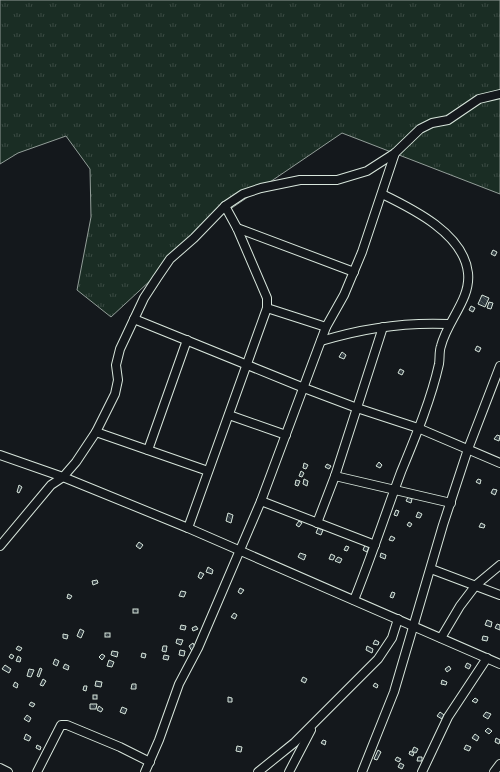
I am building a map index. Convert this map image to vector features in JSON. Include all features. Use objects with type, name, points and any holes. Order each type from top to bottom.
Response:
[{"type":"street","points":[[0,546],[51,485],[63,477],[76,462],[96,432],[115,394],[118,380],[116,365],[120,348],[144,298],[170,259],[194,238],[225,206],[243,194],[261,188],[300,180],[337,180],[367,171],[394,153],[420,129],[432,123],[448,120],[479,99],[500,94]]},
{"type":"street","points":[[145,772],[179,684],[198,648],[261,501],[326,327],[344,295],[354,272],[382,194],[394,153]]},
{"type":"street","points":[[354,600],[418,428],[439,363],[440,346],[449,324],[461,303],[467,287],[468,272],[463,255],[450,239],[424,215],[382,194]]},
{"type":"street","points":[[188,528],[267,308],[267,298],[237,228],[225,206]]},
{"type":"street","points":[[237,228],[354,272]]},
{"type":"street","points":[[267,308],[326,327]]},
{"type":"street","points":[[134,318],[304,388],[357,408],[418,428],[500,463]]},
{"type":"street","points":[[321,341],[349,332],[420,322],[449,324]]},
{"type":"street","points":[[317,523],[335,476],[383,327]]},
{"type":"street","points":[[148,450],[187,340]]},
{"type":"street","points":[[362,772],[394,692],[468,450],[500,366]]},
{"type":"street","points":[[229,415],[286,435]]},
{"type":"street","points":[[96,432],[208,471]]},
{"type":"street","points":[[0,455],[63,477],[188,528],[240,552],[500,664]]},
{"type":"street","points":[[335,476],[451,503]]},
{"type":"street","points":[[261,501],[375,546]]},
{"type":"street","points":[[441,638],[460,606],[476,585],[500,565]]},
{"type":"street","points":[[431,569],[500,595]]},
{"type":"street","points":[[258,772],[294,743],[378,659],[392,638],[398,619]]},
{"type":"street","points":[[422,772],[448,717],[487,658]]},
{"type":"street","points":[[289,772],[314,723]]},
{"type":"street","points":[[37,772],[61,725],[67,725],[120,747],[150,762]]},
{"type":"street","points":[[494,772],[500,764]]},
{"type":"street","points":[[0,768],[8,772]]},
{"type":"green space","points":[[0,0],[500,0],[500,194],[342,133],[220,216],[111,317],[77,290],[91,217],[90,169],[66,136],[18,153],[0,164]]},
{"type":"building","points":[[493,250],[497,252],[495,256],[491,254]]},
{"type":"building","points":[[482,295],[489,298],[485,307],[478,304]]},
{"type":"building","points":[[489,302],[493,303],[491,309],[487,308]]},
{"type":"building","points":[[471,306],[475,308],[473,312],[469,310]]},
{"type":"building","points":[[477,346],[481,348],[479,352],[475,350]]},
{"type":"building","points":[[342,352],[346,355],[344,359],[339,357]]},
{"type":"building","points":[[400,369],[404,371],[402,375],[398,373]]},
{"type":"building","points":[[497,435],[500,436],[499,441],[494,439]]},
{"type":"building","points":[[379,462],[382,465],[380,468],[376,466]]},
{"type":"building","points":[[304,463],[308,465],[306,469],[303,468]]},
{"type":"building","points":[[327,464],[331,466],[329,469],[325,467]]},
{"type":"building","points":[[301,471],[304,473],[302,477],[299,476]]},
{"type":"building","points":[[304,479],[308,481],[307,486],[303,484]]},
{"type":"building","points":[[478,479],[481,480],[480,484],[476,482]]},
{"type":"building","points":[[296,480],[300,481],[298,486],[295,485]]},
{"type":"building","points":[[19,485],[22,487],[19,493],[17,492]]},
{"type":"building","points":[[493,489],[497,490],[495,495],[491,493]]},
{"type":"building","points":[[408,497],[412,499],[411,503],[406,501]]},
{"type":"building","points":[[396,510],[399,511],[397,516],[394,515]]},
{"type":"building","points":[[418,512],[422,514],[420,518],[416,517]]},
{"type":"building","points":[[228,513],[233,515],[231,523],[226,521]]},
{"type":"building","points":[[299,521],[302,523],[299,527],[296,525]]},
{"type":"building","points":[[409,522],[412,524],[410,527],[407,525]]},
{"type":"building","points":[[481,523],[485,525],[484,528],[479,527]]},
{"type":"building","points":[[318,528],[323,530],[321,535],[316,533]]},
{"type":"building","points":[[391,536],[395,538],[393,541],[389,540]]},
{"type":"building","points":[[139,542],[143,545],[140,549],[136,546]]},
{"type":"building","points":[[365,545],[369,547],[367,552],[363,550]]},
{"type":"building","points":[[346,546],[349,547],[347,551],[344,550]]},
{"type":"building","points":[[300,553],[306,555],[304,560],[298,557]]},
{"type":"building","points":[[381,553],[386,555],[385,559],[380,557]]},
{"type":"building","points":[[331,554],[335,556],[333,560],[329,559]]},
{"type":"building","points":[[338,557],[342,559],[340,563],[335,561]]},
{"type":"building","points":[[208,567],[213,570],[212,574],[206,572]]},
{"type":"building","points":[[200,572],[204,574],[201,579],[198,577]]},
{"type":"building","points":[[97,580],[98,583],[93,585],[92,581]]},
{"type":"building","points":[[240,588],[244,590],[241,594],[238,592]]},
{"type":"building","points":[[181,591],[186,592],[184,597],[179,596]]},
{"type":"building","points":[[392,592],[395,593],[393,598],[390,597]]},
{"type":"building","points":[[68,594],[72,596],[70,599],[67,598]]},
{"type":"building","points":[[133,609],[138,609],[138,613],[133,613]]},
{"type":"building","points":[[234,613],[237,615],[235,619],[231,617]]},
{"type":"building","points":[[487,620],[492,622],[491,627],[485,625]]},
{"type":"building","points":[[497,624],[500,625],[500,630],[495,628]]},
{"type":"building","points":[[181,625],[186,626],[185,630],[180,629]]},
{"type":"building","points":[[196,626],[198,629],[193,631],[192,628]]},
{"type":"building","points":[[80,629],[84,631],[81,638],[77,636]]},
{"type":"building","points":[[105,633],[110,633],[110,637],[105,637]]},
{"type":"building","points":[[63,634],[68,635],[67,639],[63,638]]},
{"type":"building","points":[[483,636],[488,637],[487,641],[482,640]]},
{"type":"building","points":[[177,639],[183,640],[181,645],[176,643]]},
{"type":"building","points":[[375,640],[379,642],[378,645],[373,644]]},
{"type":"building","points":[[193,643],[196,649],[192,651],[189,646]]},
{"type":"building","points":[[18,646],[22,648],[20,651],[16,649]]},
{"type":"building","points":[[163,646],[167,646],[166,652],[162,651]]},
{"type":"building","points":[[367,646],[373,649],[372,653],[366,650]]},
{"type":"building","points":[[180,650],[185,651],[184,656],[179,655]]},
{"type":"building","points":[[112,651],[118,652],[117,657],[111,655]]},
{"type":"building","points":[[142,653],[146,654],[145,658],[141,657]]},
{"type":"building","points":[[11,654],[14,656],[12,659],[9,657]]},
{"type":"building","points":[[102,654],[105,656],[102,660],[99,657]]},
{"type":"building","points":[[164,655],[169,656],[168,660],[163,659]]},
{"type":"building","points":[[18,656],[21,658],[20,662],[16,661]]},
{"type":"building","points":[[55,659],[59,661],[57,666],[53,664]]},
{"type":"building","points":[[109,660],[114,662],[112,667],[107,666]]},
{"type":"building","points":[[467,663],[471,665],[469,669],[465,667]]},
{"type":"building","points":[[65,664],[69,666],[68,670],[63,668]]},
{"type":"building","points":[[5,665],[11,669],[9,673],[2,669]]},
{"type":"building","points":[[449,666],[451,669],[447,672],[445,669]]},
{"type":"building","points":[[40,668],[42,669],[39,677],[37,676]]},
{"type":"building","points":[[29,669],[34,670],[31,677],[27,676]]},
{"type":"building","points":[[303,677],[307,679],[305,683],[301,681]]},
{"type":"building","points":[[43,679],[46,681],[43,686],[40,685]]},
{"type":"building","points":[[442,680],[447,682],[446,685],[441,684]]},
{"type":"building","points":[[96,681],[102,682],[101,687],[95,686]]},
{"type":"building","points":[[15,682],[18,684],[17,688],[13,686]]},
{"type":"building","points":[[375,683],[378,685],[377,688],[373,686]]},
{"type":"building","points":[[132,684],[136,684],[136,689],[131,689]]},
{"type":"building","points":[[84,686],[87,686],[86,691],[83,690]]},
{"type":"building","points":[[93,695],[97,695],[97,699],[93,699]]},
{"type":"building","points":[[228,697],[232,698],[232,702],[228,702]]},
{"type":"building","points":[[475,698],[478,700],[476,703],[472,701]]},
{"type":"building","points":[[31,702],[35,704],[33,707],[29,705]]},
{"type":"building","points":[[90,704],[97,704],[96,709],[90,709]]},
{"type":"building","points":[[99,706],[103,709],[101,712],[97,710]]},
{"type":"building","points":[[122,707],[127,709],[125,714],[120,712]]},
{"type":"building","points":[[440,712],[444,715],[442,719],[437,716]]},
{"type":"building","points":[[486,712],[491,714],[488,719],[483,716]]},
{"type":"building","points":[[27,715],[31,718],[29,722],[24,719]]},
{"type":"building","points":[[488,728],[492,731],[489,734],[485,731]]},
{"type":"building","points":[[26,734],[31,737],[29,741],[24,739]]},
{"type":"building","points":[[475,734],[479,737],[477,741],[472,738]]},
{"type":"building","points":[[496,738],[500,740],[499,744],[495,742]]},
{"type":"building","points":[[323,740],[326,741],[325,745],[321,743]]},
{"type":"building","points":[[37,745],[41,747],[40,750],[36,748]]},
{"type":"building","points":[[466,745],[471,747],[469,751],[464,749]]},
{"type":"building","points":[[237,746],[242,747],[241,752],[236,751]]},
{"type":"building","points":[[414,747],[418,749],[416,753],[412,751]]},
{"type":"building","points":[[378,750],[381,752],[377,760],[374,759]]},
{"type":"building","points":[[410,751],[414,753],[413,756],[409,754]]},
{"type":"building","points":[[397,757],[401,759],[399,762],[395,760]]},
{"type":"building","points":[[418,757],[422,757],[422,761],[417,761]]},
{"type":"building","points":[[400,763],[404,765],[402,769],[398,767]]}]
